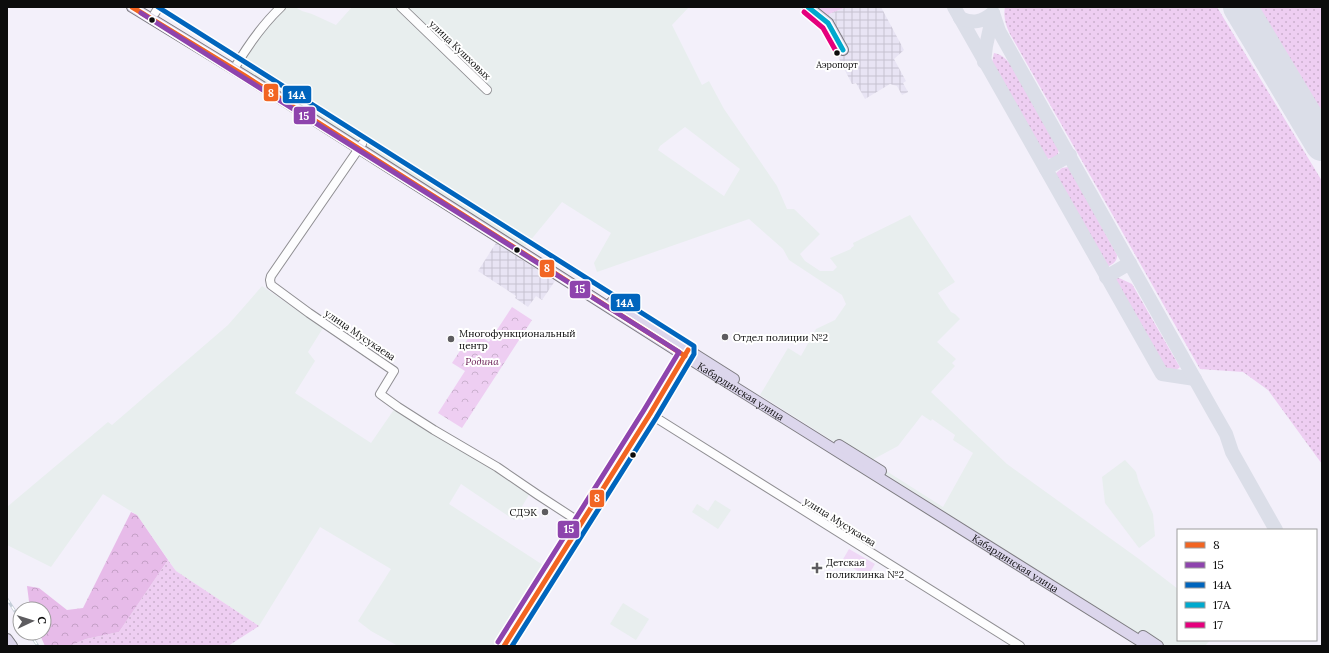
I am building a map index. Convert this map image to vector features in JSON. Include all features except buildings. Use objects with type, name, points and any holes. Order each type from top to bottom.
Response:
[{"type":"main road","name":"Кабардинская улица","points":[[132,7],[236,67],[687,353],[1155,646]]},
{"type":"main road","name":"Кабардинская улица","points":[[145,7],[157,10],[236,67]]},
{"type":"main road","points":[[808,7],[828,23],[843,50]]},
{"type":"main road","points":[[7,639],[12,646]]},
{"type":"street","points":[[236,67],[252,39],[281,7]]},
{"type":"street","name":"улица Кушховых","points":[[401,7],[487,90]]},
{"type":"street","name":"улица Мусукаева","points":[[361,146],[271,276],[271,285],[394,371],[380,394],[434,430],[497,467],[581,523]]},
{"type":"street","points":[[504,646],[687,353]]},
{"type":"street","name":"улица Мусукаева","points":[[650,414],[1020,646]]},
{"type":"shaded area","points":[[281,7],[295,7],[336,25],[352,7],[689,7],[672,25],[702,85],[709,81],[724,109],[777,186],[787,209],[794,209],[820,234],[800,254],[805,261],[820,271],[833,271],[837,267],[830,258],[851,249],[854,246],[853,243],[910,215],[955,282],[938,293],[951,312],[960,319],[937,342],[956,359],[952,363],[955,366],[931,392],[1007,464],[1177,588],[1177,641],[1209,641],[1205,646],[1158,646],[760,395],[788,348],[801,356],[816,329],[835,320],[846,304],[842,295],[789,260],[783,249],[749,219],[597,272],[594,263],[611,233],[562,202],[525,247],[237,65]],"holes":[[[685,127],[740,169],[724,196],[658,150],[660,146]],[[922,415],[931,421],[932,419],[955,435],[953,440],[973,453],[943,507],[880,467],[872,460],[898,446]]]},
{"type":"shaded area","points":[[881,7],[904,50],[894,59],[906,81],[903,83],[908,92],[902,95],[897,86],[890,84],[865,99],[856,83],[852,84],[819,20],[844,8]]},
{"type":"shaded area","points":[[496,243],[555,281],[542,300],[536,296],[528,307],[515,298],[516,296],[478,271]]},
{"type":"shaded area","points":[[262,286],[323,328],[308,352],[315,361],[295,393],[371,443],[395,408],[477,457],[530,493],[514,520],[461,484],[449,504],[546,567],[494,646],[398,646],[371,631],[358,621],[391,569],[320,527],[259,626],[176,571],[137,515],[103,494],[51,567],[7,545],[7,507],[108,422],[112,425],[228,325]]},
{"type":"shaded area","points":[[1125,460],[1136,472],[1139,483],[1153,514],[1155,536],[1139,548],[1105,503],[1102,477]]},
{"type":"shaded area","points":[[715,500],[731,510],[718,529],[692,512],[697,504],[708,511]]},
{"type":"shaded area","points":[[849,549],[875,564],[867,577],[842,561]]},
{"type":"shaded area","points":[[623,603],[649,619],[636,640],[610,624]]},
{"type":"green space","points":[[814,7],[850,7],[825,16]]},
{"type":"green space","points":[[1005,7],[1217,7],[1322,181],[1322,464],[1268,390],[1243,372],[1200,369],[1010,34],[1005,21]]},
{"type":"green space","points":[[1259,7],[1322,7],[1322,112]]},
{"type":"green space","points":[[994,53],[1002,56],[1013,67],[1059,150],[1057,157],[1047,159],[992,62]]},
{"type":"green space","points":[[1069,167],[1117,255],[1114,262],[1107,267],[1055,174],[1062,168]]},
{"type":"green space","points":[[1119,278],[1132,284],[1180,367],[1178,369],[1172,370],[1164,368],[1114,279]]},
{"type":"green space","name":"Родина","points":[[512,307],[532,320],[462,428],[438,413],[465,371],[452,363],[473,331],[489,342]]},
{"type":"green space","points":[[131,512],[137,515],[168,560],[119,632],[86,639],[69,646],[45,646],[43,641],[52,641],[52,601],[29,601],[27,586],[39,588],[67,610],[83,608]]},
{"type":"green space","points":[[168,560],[176,571],[259,626],[228,646],[69,646],[86,639],[119,632]]},
{"type":"taxiway","points":[[954,7],[1162,374],[1195,379]]},
{"type":"taxiway","points":[[993,13],[999,31],[1226,434],[1232,452],[1275,529]]},
{"type":"taxiway","points":[[960,18],[969,21],[977,21],[993,13]]},
{"type":"taxiway","points":[[984,62],[993,14]]},
{"type":"taxiway","points":[[1046,169],[1070,155]]},
{"type":"taxiway","points":[[1106,277],[1130,263]]},
{"type":"runway","points":[[1240,7],[1322,144]]},
{"type":"railway","points":[[7,599],[12,607]]},
{"type":"railway","points":[[35,641],[38,646]]},
{"type":"transit line","name":"8","points":[[132,7],[245,76],[685,356]]},
{"type":"transit line","name":"14А","points":[[158,7],[694,346],[694,354],[656,418],[512,646]]},
{"type":"transit line","name":"17А","points":[[808,7],[828,23],[843,50]]},
{"type":"transit line","name":"17","points":[[804,12],[823,28],[837,53]]},
{"type":"transit line","name":"15","points":[[141,13],[679,352],[498,642]]},
{"type":"transit line","name":"8","points":[[504,646],[650,414],[688,350]]},
{"type":"place","name":"Аэропорт","points":[[837,53]]},
{"type":"place","name":"Отдел полиции №2","points":[[725,337]]},
{"type":"place","name":"Многофункциональный центр","points":[[451,339]]},
{"type":"place","name":"СДЭК","points":[[545,512]]},
{"type":"place","name":"Детская поликлинка №2","points":[[817,568]]}]
